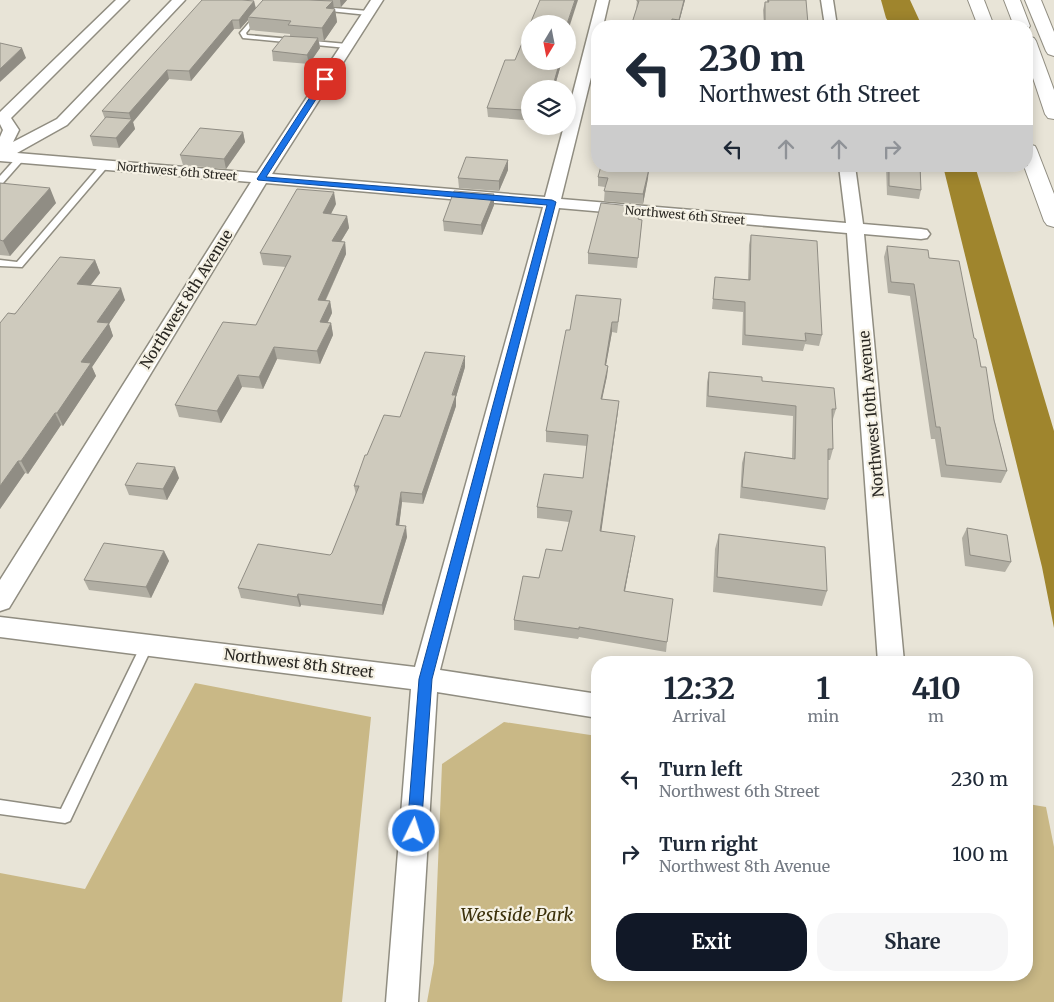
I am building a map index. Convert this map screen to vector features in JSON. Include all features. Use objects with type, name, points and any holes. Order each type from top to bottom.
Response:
[{"type":"highway","points":[[1012,0],[1020,20]]},
{"type":"highway","points":[[1033,0],[1054,51]]},
{"type":"highway","points":[[978,3],[984,20]]},
{"type":"highway","points":[[1033,56],[1054,114]]},
{"type":"highway","points":[[1033,164],[1054,221]]},
{"type":"street","points":[[0,155],[11,130],[3,117],[123,0]]},
{"type":"street","points":[[0,155],[62,122],[179,0]]},
{"type":"street","points":[[597,20],[602,0]]},
{"type":"street","points":[[827,0],[830,20]]},
{"type":"street","name":"Northwest 8th Avenue","points":[[0,601],[261,179],[372,6]]},
{"type":"street","points":[[402,1002],[425,679],[552,202],[591,44]]},
{"type":"street","name":"Northwest 6th Street","points":[[0,155],[856,230],[922,234]]},
{"type":"street","name":"Northwest 10th Avenue","points":[[849,172],[856,230],[891,656]]},
{"type":"street","name":"Northwest 8th Street","points":[[0,627],[425,679],[591,705]]},
{"type":"lane","points":[[312,8],[372,6]]},
{"type":"lane","points":[[266,7],[243,33],[245,37],[347,46]]},
{"type":"lane","points":[[0,181],[21,158]]},
{"type":"lane","points":[[0,263],[19,265],[105,165]]},
{"type":"lane","points":[[0,806],[65,816],[147,644]]},
{"type":"green space","points":[[195,683],[371,717],[342,1002],[0,1002],[0,873],[85,889]]},
{"type":"green space","name":"Westside Park","points":[[504,722],[591,735],[591,981],[1033,981],[1033,805],[1046,807],[1054,847],[1054,1002],[427,1002],[434,963],[442,764]]},
{"type":"shaded area","points":[[881,0],[910,0],[919,20],[887,20]]},
{"type":"shaded area","points":[[944,172],[977,172],[1054,431],[1054,628],[1042,567]]},
{"type":"building","points":[[202,0],[254,1],[239,20],[232,20],[189,71],[167,70],[129,113],[102,111]]},
{"type":"building","points":[[263,0],[333,1],[326,8],[335,9],[322,28],[288,25],[291,21],[248,17]]},
{"type":"building","points":[[540,0],[575,0],[570,15],[534,15]]},
{"type":"building","points":[[684,0],[679,20],[633,20],[639,1],[637,1]]},
{"type":"building","points":[[768,0],[806,0],[808,20],[765,20],[765,2],[769,2]]},
{"type":"building","points":[[284,36],[318,38],[307,55],[272,51]]},
{"type":"building","points":[[0,43],[22,48],[0,69]]},
{"type":"building","points":[[521,46],[521,70],[557,70],[555,80],[521,80],[521,110],[487,108],[505,60],[515,60]]},
{"type":"building","points":[[106,117],[132,119],[116,138],[90,136]]},
{"type":"building","points":[[200,128],[243,132],[224,159],[180,155]]},
{"type":"building","points":[[466,157],[508,160],[499,181],[458,178]]},
{"type":"building","points":[[599,172],[648,172],[643,194],[604,191],[608,178],[598,177]]},
{"type":"building","points":[[889,172],[920,172],[921,190],[889,186]]},
{"type":"building","points":[[0,183],[50,188],[3,241],[0,240]]},
{"type":"building","points":[[297,189],[334,192],[323,213],[347,216],[332,241],[345,242],[318,300],[330,301],[320,322],[331,323],[317,351],[274,347],[259,377],[238,375],[217,411],[175,405],[223,322],[256,325],[291,256],[260,253]]},
{"type":"building","points":[[454,191],[494,194],[481,225],[443,221]]},
{"type":"building","points":[[601,203],[641,207],[638,219],[642,220],[638,258],[588,253]]},
{"type":"building","points":[[751,235],[817,241],[822,335],[805,333],[806,341],[745,335],[745,302],[713,299],[715,277],[750,280]]},
{"type":"building","points":[[887,246],[928,250],[929,258],[959,261],[981,367],[986,367],[994,420],[1007,471],[946,465],[940,427],[936,427],[914,284],[891,282]]},
{"type":"building","points":[[60,257],[95,260],[77,284],[121,288],[97,322],[109,323],[81,362],[91,363],[57,413],[55,413],[21,461],[18,461],[0,486],[0,323],[8,313],[15,314]]},
{"type":"building","points":[[576,295],[621,299],[618,322],[612,322],[605,365],[608,366],[601,399],[619,401],[600,531],[635,536],[624,591],[673,599],[667,642],[579,627],[579,629],[514,620],[523,576],[539,578],[546,549],[562,551],[572,511],[537,507],[544,474],[583,478],[588,435],[546,431],[566,330],[570,330]]},
{"type":"building","points":[[425,352],[465,356],[452,395],[456,395],[422,494],[401,492],[396,525],[406,526],[382,605],[298,594],[297,597],[238,588],[258,544],[330,555],[332,553],[359,486],[354,486],[365,455],[367,455],[384,415],[400,417]]},
{"type":"building","points":[[709,372],[762,377],[762,381],[834,388],[836,409],[832,409],[833,449],[828,449],[828,499],[742,487],[745,452],[795,459],[796,406],[708,396]]},
{"type":"building","points":[[137,463],[175,467],[163,489],[125,485]]},
{"type":"building","points":[[967,528],[1007,535],[1011,562],[970,555]]},
{"type":"building","points":[[719,534],[825,547],[827,591],[717,577]]},
{"type":"building","points":[[104,543],[164,551],[146,587],[84,580]]},
{"type":"route","points":[[325,79],[261,179],[552,202],[425,679],[414,831]]}]
